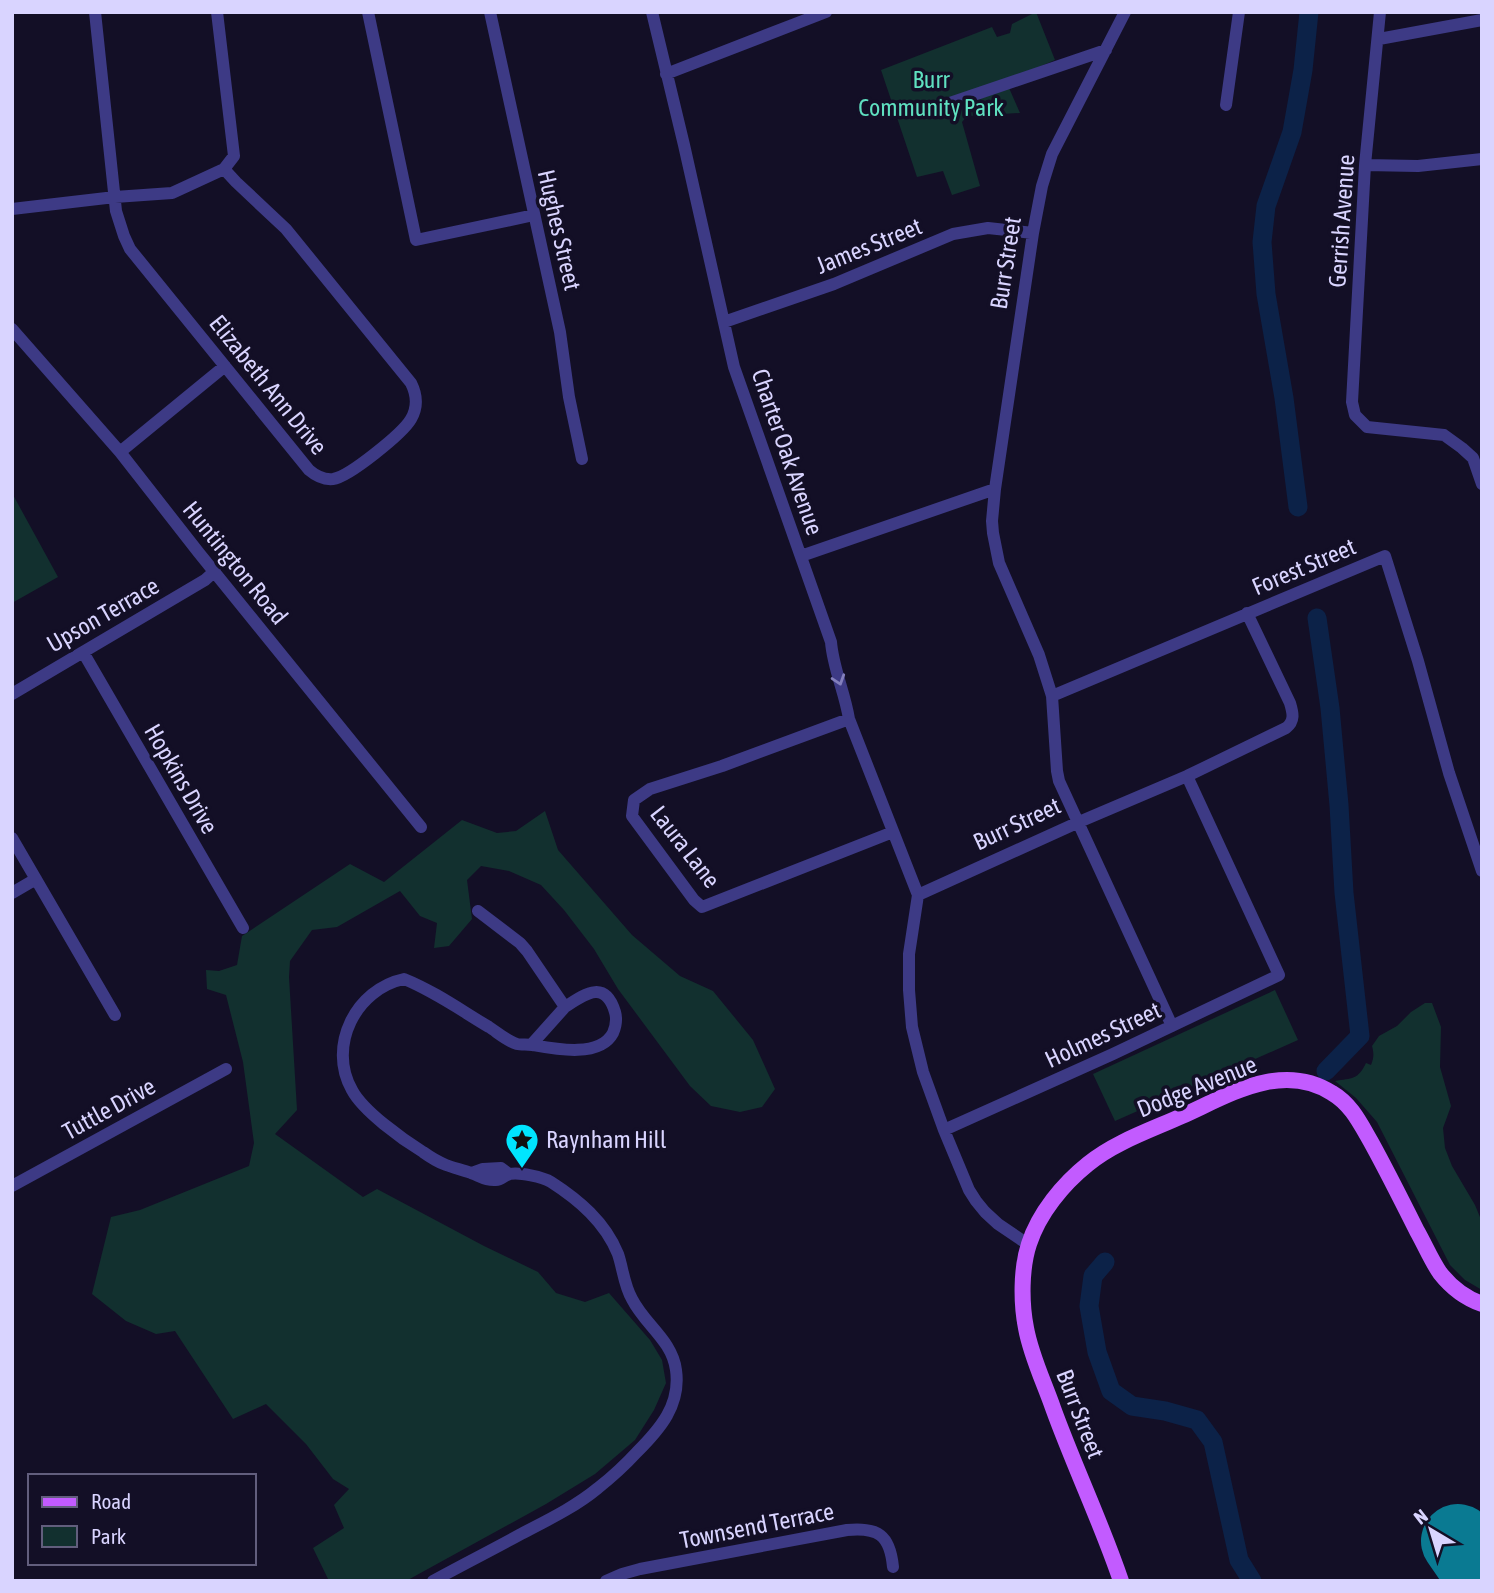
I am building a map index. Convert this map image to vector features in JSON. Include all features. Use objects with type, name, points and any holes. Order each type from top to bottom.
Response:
[{"type":"main road","name":"Dodge Avenue","points":[[1029,1245],[1062,1188],[1091,1161],[1127,1141],[1246,1087],[1272,1080],[1290,1080],[1315,1084],[1347,1104],[1379,1157],[1441,1273],[1461,1294],[1482,1304]]},
{"type":"main road","name":"Burr Street","points":[[1029,1245],[1023,1309],[1031,1350],[1121,1581]]},
{"type":"street","name":"Elizabeth Ann Drive","points":[[94,12],[116,211],[130,249],[309,470],[324,479],[340,477],[353,470],[407,426],[416,404],[415,390],[286,229],[224,169]]},
{"type":"street","points":[[12,209],[172,193],[224,169],[233,156],[217,12]]},
{"type":"street","points":[[368,12],[416,240],[534,215]]},
{"type":"street","name":"Hughes Street","points":[[490,12],[560,332],[569,397],[582,459]]},
{"type":"street","name":"Charter Oak Avenue","points":[[652,12],[738,377],[831,642],[833,662],[849,719],[918,895]]},
{"type":"street","points":[[666,74],[826,12]]},
{"type":"street","name":"Burr Street","points":[[918,895],[1079,822],[1059,781],[1052,696],[1039,655],[999,563],[993,533],[995,489],[1042,186],[1052,154],[1125,12]]},
{"type":"street","points":[[1226,104],[1239,12]]},
{"type":"street","name":"Gerrish Avenue","points":[[1380,12],[1365,164],[1352,402],[1355,415],[1367,427],[1444,435],[1473,458],[1482,484]]},
{"type":"street","points":[[1379,38],[1482,20]]},
{"type":"street","points":[[950,103],[1106,50]]},
{"type":"street","points":[[1365,164],[1418,166],[1482,159]]},
{"type":"street","name":"James Street","points":[[724,322],[834,284],[953,234],[988,229],[1033,233]]},
{"type":"street","name":"Huntington Road","points":[[12,329],[120,452],[421,827]]},
{"type":"street","points":[[120,452],[225,366]]},
{"type":"street","points":[[801,556],[995,489]]},
{"type":"street","name":"Forest Street","points":[[1052,696],[1385,556],[1449,773],[1482,871]]},
{"type":"street","name":"Upson Terrace","points":[[12,694],[205,580],[215,571]]},
{"type":"street","points":[[1172,1026],[1079,822],[1187,776],[1291,724],[1293,718],[1290,703],[1247,613]]},
{"type":"street","name":"Hopkins Drive","points":[[83,652],[243,928]]},
{"type":"street","name":"Laura Lane","points":[[849,719],[735,762],[650,789],[634,800],[632,816],[702,907],[893,832]]},
{"type":"street","name":"Holmes Street","points":[[944,1130],[1279,975],[1187,776]]},
{"type":"street","points":[[12,838],[115,1015]]},
{"type":"street","points":[[12,893],[36,879]]},
{"type":"street","points":[[918,895],[909,954],[909,990],[912,1027],[923,1072],[969,1190],[985,1212],[998,1224],[1029,1245]]},
{"type":"street","points":[[478,911],[520,943],[565,1007]]},
{"type":"street","points":[[433,1581],[556,1516],[597,1489],[624,1466],[655,1433],[670,1412],[676,1397],[676,1369],[671,1352],[632,1299],[609,1236],[578,1201],[547,1180],[529,1175],[509,1174],[499,1180],[482,1179],[443,1164],[419,1150],[367,1109],[352,1093],[344,1069],[344,1044],[350,1021],[372,995],[392,982],[404,979],[516,1044],[551,1049],[576,1050],[600,1045],[612,1034],[616,1024],[611,1002],[601,992],[587,993],[565,1007],[531,1045]]},
{"type":"street","name":"Tuttle Drive","points":[[12,1186],[226,1069]]},
{"type":"street","name":"Townsend Terrace","points":[[606,1581],[716,1555],[863,1528],[874,1531],[886,1541],[891,1551],[893,1567]]},
{"type":"green space","name":"Burr Community Park","points":[[1036,12],[1055,60],[1006,81],[1020,113],[967,116],[962,122],[980,186],[952,195],[943,171],[917,177],[881,70],[992,27],[997,37],[1010,33],[1012,24]]},
{"type":"green space","points":[[12,493],[58,577],[12,603]]},
{"type":"green space","points":[[545,811],[558,850],[632,935],[680,976],[713,991],[753,1040],[775,1089],[762,1107],[740,1112],[711,1106],[690,1086],[564,910],[541,885],[509,871],[481,866],[467,880],[472,919],[449,946],[434,948],[437,923],[420,916],[400,891],[337,927],[312,930],[290,961],[297,1110],[275,1134],[363,1197],[377,1189],[538,1272],[556,1293],[585,1302],[609,1293],[650,1340],[662,1360],[666,1383],[654,1410],[635,1440],[595,1474],[546,1504],[406,1581],[329,1581],[313,1548],[344,1528],[334,1505],[349,1489],[333,1479],[306,1444],[266,1404],[233,1419],[175,1331],[156,1334],[126,1321],[92,1294],[111,1217],[140,1210],[249,1166],[254,1143],[243,1062],[226,995],[207,989],[206,970],[219,971],[237,965],[242,936],[350,864],[384,882],[462,820],[497,833],[516,831]]},
{"type":"green space","points":[[1275,990],[1298,1040],[1115,1121],[1093,1074]]},
{"type":"green space","points":[[1425,1003],[1432,1003],[1441,1027],[1440,1067],[1451,1106],[1443,1128],[1445,1148],[1482,1222],[1482,1290],[1465,1280],[1450,1265],[1377,1122],[1356,1098],[1335,1081],[1354,1077],[1366,1063],[1371,1065],[1372,1046],[1379,1036],[1397,1026]]},
{"type":"waterway","points":[[1298,507],[1284,398],[1266,294],[1262,242],[1266,206],[1292,132],[1303,70],[1309,12]]},
{"type":"waterway","points":[[1317,618],[1330,708],[1344,893],[1360,1036],[1326,1071]]},
{"type":"waterway","points":[[1105,1262],[1093,1276],[1089,1306],[1097,1352],[1111,1391],[1132,1406],[1197,1420],[1213,1442],[1239,1560],[1252,1581]]},
{"type":"runway","points":[[1458,1541],[1482,1576]]},
{"type":"place","name":"Raynham Hill","points":[[522,1170]]}]
